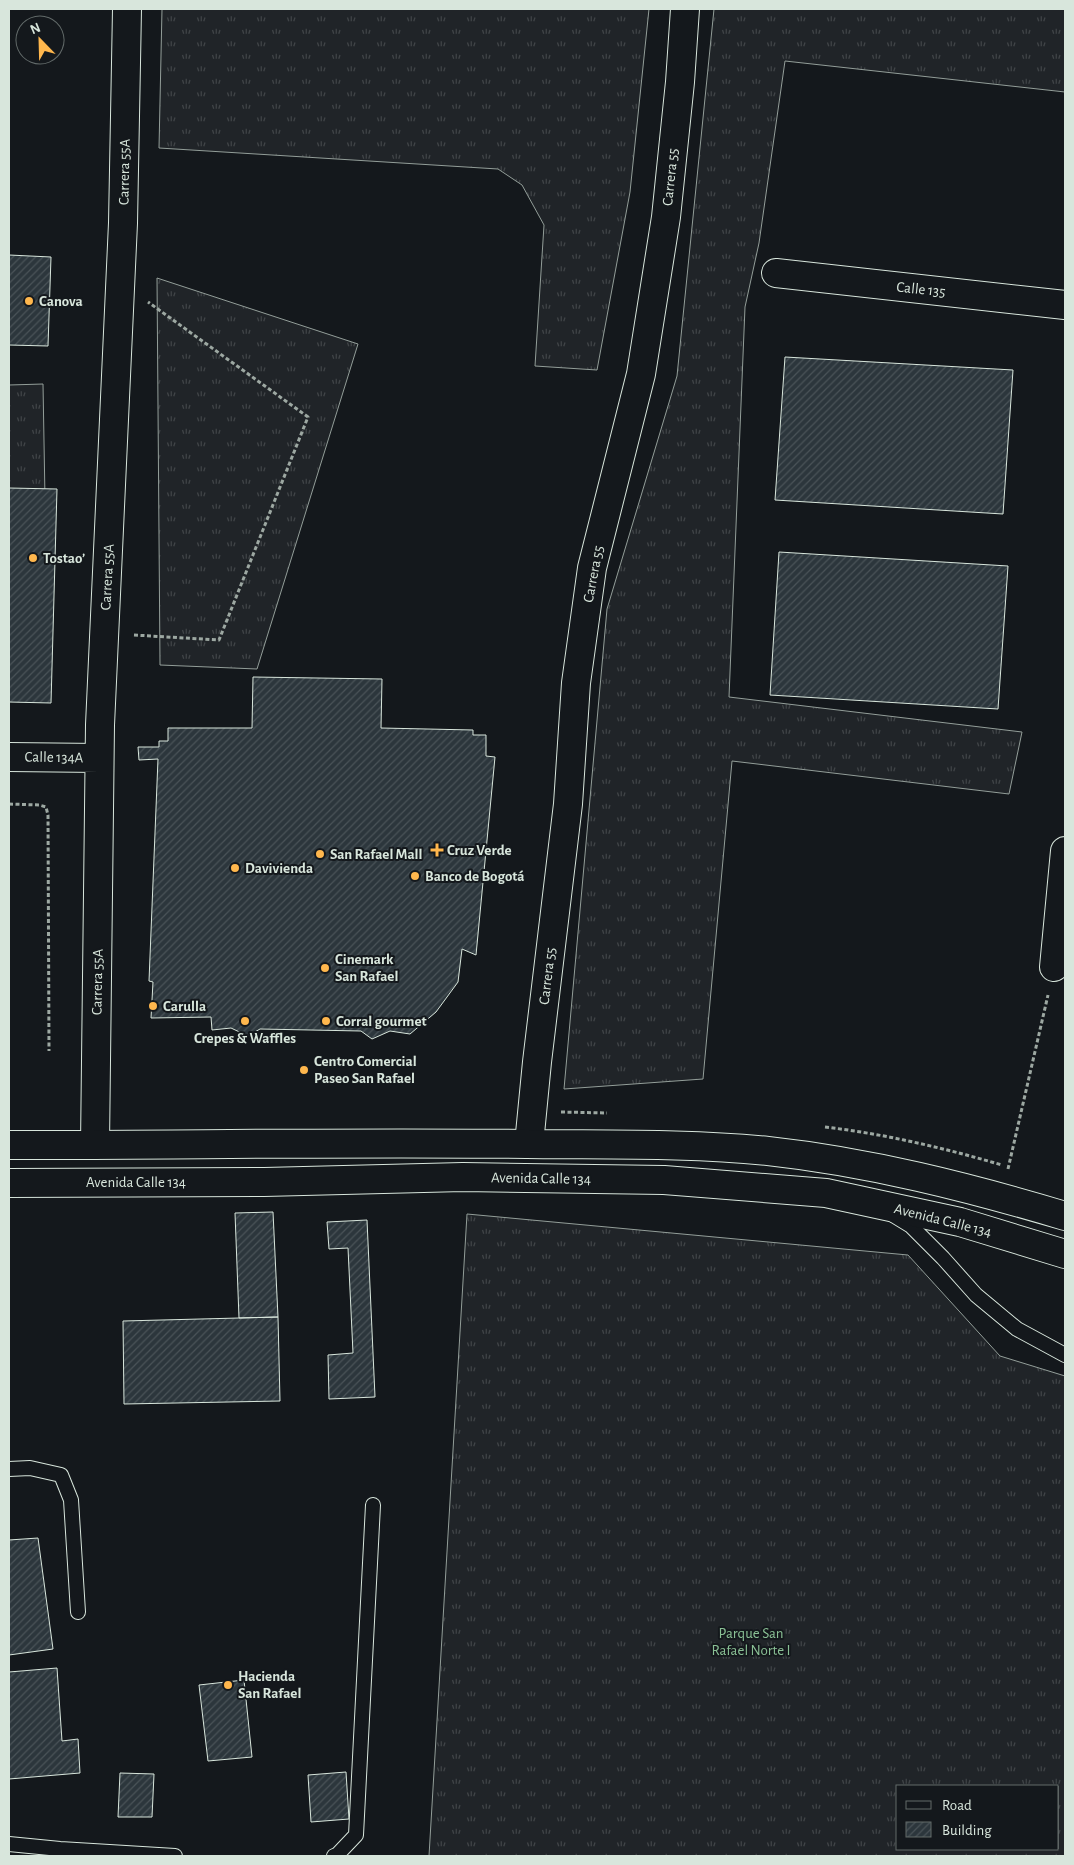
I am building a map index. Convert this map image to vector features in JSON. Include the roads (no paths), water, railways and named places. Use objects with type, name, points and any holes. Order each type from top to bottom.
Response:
[{"type":"street","name":"Carrera 55A","points":[[95,1145],[99,758],[123,223],[126,9]]},
{"type":"street","name":"Carrera 55","points":[[530,1144],[537,1062],[568,804],[579,664],[592,568],[641,374],[666,217],[680,82],[685,9]]},
{"type":"street","name":"Calle 135","points":[[776,273],[1065,305]]},
{"type":"street","name":"Calle 134A","points":[[9,757],[99,758]]},
{"type":"street","points":[[1054,967],[1065,851]]},
{"type":"street","points":[[9,1145],[366,1142],[685,1146],[768,1151],[909,1175],[1001,1197],[1065,1216]]},
{"type":"street","name":"Avenida Calle 134","points":[[9,1183],[264,1182],[463,1177],[664,1180],[808,1192],[874,1203],[960,1222],[1065,1254]]},
{"type":"lane","points":[[874,1203],[911,1226],[976,1295],[1017,1329],[1065,1355]]},
{"type":"lane","points":[[9,1469],[30,1468],[61,1475],[71,1500],[78,1612]]},
{"type":"lane","points":[[334,1856],[356,1835],[373,1505]]},
{"type":"lane","points":[[9,1844],[175,1856]]},
{"type":"place","name":"Canova","points":[[29,301]]},
{"type":"place","name":"Tostao’","points":[[33,558]]},
{"type":"place","name":"Cruz Verde","points":[[437,850]]},
{"type":"place","name":"San Rafael Mall","points":[[320,854]]},
{"type":"place","name":"Davivienda","points":[[235,868]]},
{"type":"place","name":"Banco de Bogotá","points":[[415,876]]},
{"type":"place","name":"Cinemark San Rafael","points":[[325,968]]},
{"type":"place","name":"Carulla","points":[[153,1006]]},
{"type":"place","name":"Crepes & Waffles","points":[[245,1021]]},
{"type":"place","name":"Corral gourmet","points":[[326,1021]]},
{"type":"place","name":"Centro Comercial Paseo San Rafael","points":[[304,1070]]},
{"type":"place","name":"Hacienda San Rafael","points":[[228,1685]]},
{"type":"park label","name":"Parque San Rafael Norte I","points":[[751,1642]]}]
